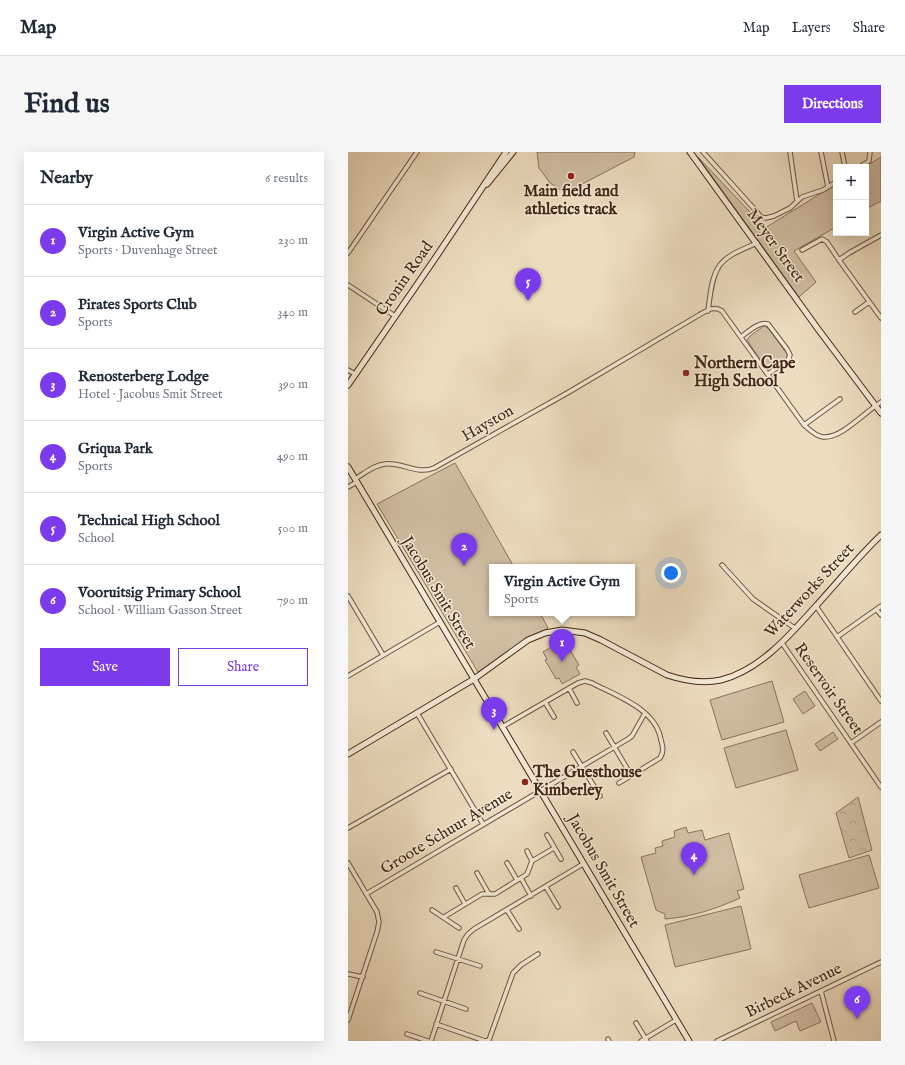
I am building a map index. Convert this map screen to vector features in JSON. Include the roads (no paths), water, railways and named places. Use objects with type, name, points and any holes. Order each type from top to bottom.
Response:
[{"type":"street","points":[[348,253],[417,152]]},
{"type":"street","name":"Cronin Road","points":[[348,385],[506,152]]},
{"type":"street","name":"Cronin Road","points":[[483,187],[489,182],[513,152]]},
{"type":"street","name":"Meyer Street","points":[[690,152],[838,355],[840,362],[851,374],[881,418]]},
{"type":"street","points":[[703,152],[761,217],[766,218],[774,216],[790,208],[802,197],[820,191],[833,184]]},
{"type":"street","points":[[790,152],[797,201]]},
{"type":"street","points":[[821,152],[828,187]]},
{"type":"street","points":[[842,152],[844,164]]},
{"type":"street","points":[[864,164],[869,161],[870,152]]},
{"type":"street","points":[[839,260],[881,235]]},
{"type":"street","points":[[802,250],[822,239],[827,242],[881,318]]},
{"type":"street","points":[[757,243],[731,256],[718,268],[708,310],[715,308],[720,310],[804,425],[816,435],[822,437],[832,436],[843,431],[881,402]]},
{"type":"street","points":[[348,284],[395,316]]},
{"type":"street","points":[[855,312],[869,302]]},
{"type":"street","name":"Hayston","points":[[348,487],[372,468],[384,464],[394,464],[417,470],[434,468],[569,392],[708,310]]},
{"type":"street","points":[[741,337],[764,323],[768,324],[778,337],[789,353],[790,358],[768,374]]},
{"type":"street","points":[[348,370],[355,374]]},
{"type":"street","points":[[804,425],[840,399]]},
{"type":"street","name":"Meyer Street","points":[[874,406],[881,413]]},
{"type":"street","name":"Jacobus Smit Street","points":[[348,467],[689,1041]]},
{"type":"street","name":"Waterworks Street","points":[[348,754],[474,679],[528,640],[541,634],[570,630],[593,636],[667,675],[694,682],[720,680],[739,673],[782,644],[881,535]]},
{"type":"street","points":[[722,565],[753,599],[796,629]]},
{"type":"street","points":[[348,596],[383,655]]},
{"type":"street","points":[[816,606],[881,701]]},
{"type":"street","points":[[837,637],[881,606]]},
{"type":"street","points":[[877,610],[881,615]]},
{"type":"street","points":[[348,676],[440,622]]},
{"type":"street","name":"Reservoir Street","points":[[782,644],[881,786]]},
{"type":"street","points":[[502,727],[578,683],[588,682],[640,708],[658,729],[663,753],[660,758],[619,783]]},
{"type":"street","points":[[569,688],[577,703]]},
{"type":"street","points":[[545,702],[554,718]]},
{"type":"street","points":[[417,713],[483,824]]},
{"type":"street","name":"Groote Schuur Avenue","points":[[366,894],[632,736],[645,713]]},
{"type":"street","points":[[851,743],[881,722]]},
{"type":"street","points":[[606,734],[631,775]]},
{"type":"street","points":[[573,752],[600,796]]},
{"type":"street","points":[[348,828],[451,769]]},
{"type":"street","points":[[547,835],[561,859]]},
{"type":"street","points":[[444,917],[482,894],[495,894],[527,874],[532,861],[554,848]]},
{"type":"street","points":[[527,852],[532,861]]},
{"type":"street","points":[[348,863],[377,912],[379,922],[363,977],[348,1020]]},
{"type":"street","points":[[507,864],[531,896]]},
{"type":"street","points":[[407,1034],[429,1041],[464,940],[468,934],[583,864]]},
{"type":"street","points":[[477,873],[489,894]]},
{"type":"street","points":[[546,887],[558,906]]},
{"type":"street","points":[[456,888],[465,904]]},
{"type":"street","points":[[432,910],[459,928]]},
{"type":"street","points":[[507,910],[519,929]]},
{"type":"street","points":[[436,952],[480,966]]},
{"type":"street","points":[[436,1024],[485,1041],[488,1040],[513,973],[523,963],[538,954]]},
{"type":"street","name":"Birbeck Avenue","points":[[717,1041],[881,962]]},
{"type":"street","points":[[348,974],[363,977]]},
{"type":"street","points":[[821,991],[834,1041]]},
{"type":"street","points":[[420,993],[444,1000],[466,1009]]},
{"type":"street","points":[[641,1041],[646,1040],[676,1020]]},
{"type":"street","points":[[636,1023],[646,1040]]},
{"type":"place","name":"Main field and athletics track","points":[[571,176]]},
{"type":"place","name":"Technical High School","points":[[528,301]]},
{"type":"place","name":"Northern Cape High School","points":[[686,373]]},
{"type":"place","name":"Pirates Sports Club","points":[[464,566]]},
{"type":"place","name":"Virgin Active Gym","points":[[562,662]]},
{"type":"place","name":"Renosterberg Lodge","points":[[494,730]]},
{"type":"place","name":"The Guesthouse Kimberley","points":[[525,782]]},
{"type":"place","name":"Griqua Park","points":[[694,875]]},
{"type":"place","name":"Vooruitsig Primary School","points":[[857,1019]]}]
